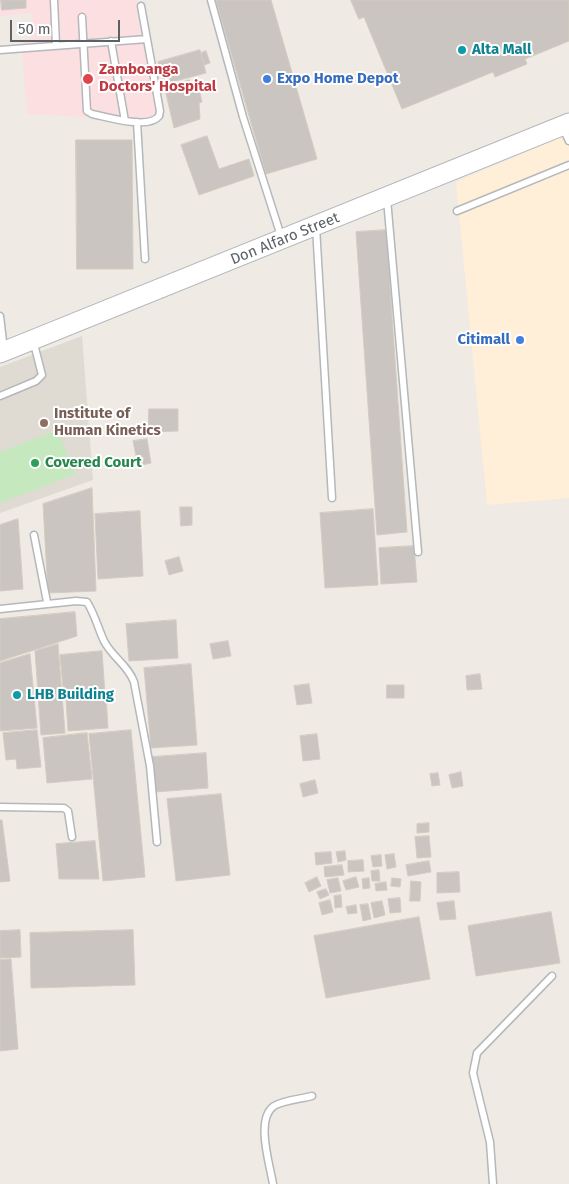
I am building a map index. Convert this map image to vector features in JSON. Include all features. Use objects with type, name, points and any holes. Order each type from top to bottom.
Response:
[{"type":"main road","name":"Don Alfaro Street","points":[[2,352],[387,197],[567,130]]},
{"type":"lane","points":[[54,0],[56,45]]},
{"type":"lane","points":[[210,0],[282,240]]},
{"type":"lane","points":[[82,17],[87,111],[92,114],[125,121],[153,121],[159,116],[141,6]]},
{"type":"lane","points":[[0,50],[146,39]]},
{"type":"lane","points":[[111,41],[125,121]]},
{"type":"lane","points":[[137,122],[145,259]]},
{"type":"lane","points":[[457,211],[569,165]]},
{"type":"lane","points":[[387,197],[418,552]]},
{"type":"lane","points":[[316,226],[332,498]]},
{"type":"lane","points":[[0,318],[2,352]]},
{"type":"lane","points":[[0,396],[36,382],[42,375],[33,340]]},
{"type":"lane","points":[[34,535],[47,602]]},
{"type":"lane","points":[[0,609],[47,602],[87,602],[105,643],[131,672],[150,766],[157,842]]},
{"type":"lane","points":[[0,807],[64,808],[68,811],[72,837]]},
{"type":"lane","points":[[493,1184],[490,1142],[473,1073],[477,1053],[552,976]]},
{"type":"lane","points":[[273,1184],[263,1129],[268,1113],[275,1106],[312,1096]]},
{"type":"shaded area","name":"Zamboanga Doctors' Hospital","points":[[0,0],[137,0],[162,121],[27,114],[21,42],[34,37],[32,13],[0,16]]},
{"type":"shaded area","name":"Citimall","points":[[569,134],[569,498],[487,505],[456,182]]},
{"type":"shaded area","name":"Institute of Human Kinetics","points":[[82,336],[93,480],[0,513],[0,367]]},
{"type":"green space","name":"Covered Court","points":[[57,430],[75,474],[0,503],[0,452]]},
{"type":"building","points":[[1,0],[26,0],[26,8],[2,10]]},
{"type":"building","name":"Expo Home Depot","points":[[216,0],[271,0],[317,159],[266,174]]},
{"type":"building","name":"Alta Mall","points":[[351,0],[569,0],[569,41],[525,59],[527,64],[495,77],[493,72],[402,109],[364,17],[359,19]]},
{"type":"building","points":[[200,50],[206,73],[164,84],[158,62]]},
{"type":"building","points":[[206,51],[210,63],[204,65],[201,53]]},
{"type":"building","points":[[189,80],[190,83],[193,83],[195,89],[199,89],[202,102],[199,103],[200,119],[174,128],[165,89]]},
{"type":"building","points":[[207,136],[219,169],[249,159],[254,176],[199,195],[181,145]]},
{"type":"building","points":[[76,140],[132,140],[133,269],[77,269]]},
{"type":"building","points":[[386,230],[407,532],[377,535],[356,232]]},
{"type":"building","points":[[149,409],[178,409],[178,431],[149,432]]},
{"type":"building","points":[[147,439],[151,463],[138,466],[133,441]]},
{"type":"building","points":[[92,488],[96,591],[48,593],[43,504]]},
{"type":"building","points":[[180,507],[192,507],[192,525],[181,526]]},
{"type":"building","points":[[373,509],[378,585],[325,588],[320,513]]},
{"type":"building","points":[[140,511],[143,576],[98,579],[95,514]]},
{"type":"building","points":[[18,519],[23,589],[0,591],[0,525]]},
{"type":"building","points":[[414,546],[417,582],[381,584],[379,548]]},
{"type":"building","points":[[179,557],[183,571],[169,575],[165,561]]},
{"type":"building","points":[[75,612],[77,636],[0,661],[0,619]]},
{"type":"building","points":[[176,620],[178,658],[129,661],[126,624]]},
{"type":"building","points":[[228,641],[231,656],[213,659],[210,644]]},
{"type":"building","points":[[58,644],[65,733],[41,735],[35,651]]},
{"type":"building","points":[[102,651],[105,695],[64,698],[60,655]]},
{"type":"building","name":"LHB Building","points":[[30,654],[37,728],[0,731],[0,663]]},
{"type":"building","points":[[191,664],[197,745],[151,748],[144,668]]},
{"type":"building","points":[[480,674],[482,689],[467,690],[466,676]]},
{"type":"building","points":[[309,684],[312,703],[297,705],[294,686]]},
{"type":"building","points":[[387,685],[404,685],[404,698],[387,698]]},
{"type":"building","points":[[106,696],[108,728],[68,731],[66,699]]},
{"type":"building","points":[[37,730],[41,767],[17,769],[16,759],[6,760],[3,733]]},
{"type":"building","points":[[131,730],[145,877],[103,881],[89,734]]},
{"type":"building","points":[[87,733],[92,779],[47,783],[43,738]]},
{"type":"building","points":[[317,734],[320,759],[303,761],[300,736]]},
{"type":"building","points":[[206,753],[208,788],[155,792],[152,757]]},
{"type":"building","points":[[461,772],[463,786],[452,788],[449,775]]},
{"type":"building","points":[[438,773],[440,785],[432,786],[430,774]]},
{"type":"building","points":[[315,780],[318,793],[303,797],[300,784]]},
{"type":"building","points":[[221,794],[230,875],[176,881],[167,799]]},
{"type":"building","points":[[0,820],[2,820],[10,881],[0,882]]},
{"type":"building","points":[[429,823],[429,832],[417,833],[417,824]]},
{"type":"building","points":[[429,836],[431,857],[417,858],[415,837]]},
{"type":"building","points":[[95,841],[99,879],[59,879],[56,844]]},
{"type":"building","points":[[345,851],[346,860],[338,862],[336,852]]},
{"type":"building","points":[[331,852],[332,863],[316,865],[315,853]]},
{"type":"building","points":[[394,854],[396,867],[387,869],[385,855]]},
{"type":"building","points":[[381,855],[382,866],[373,867],[371,856]]},
{"type":"building","points":[[363,860],[364,871],[348,872],[348,861]]},
{"type":"building","points":[[429,861],[431,872],[408,876],[406,865]]},
{"type":"building","points":[[342,865],[344,875],[325,877],[324,867]]},
{"type":"building","points":[[379,870],[380,881],[372,881],[371,871]]},
{"type":"building","points":[[459,872],[460,892],[437,893],[437,873]]},
{"type":"building","points":[[317,877],[321,886],[309,892],[305,883]]},
{"type":"building","points":[[356,877],[359,887],[346,890],[343,881]]},
{"type":"building","points":[[338,878],[341,891],[330,893],[327,880]]},
{"type":"building","points":[[369,878],[370,888],[363,889],[362,879]]},
{"type":"building","points":[[392,878],[401,879],[400,887],[391,886]]},
{"type":"building","points":[[411,881],[421,882],[420,901],[410,901]]},
{"type":"building","points":[[386,882],[387,890],[376,891],[375,884]]},
{"type":"building","points":[[326,889],[329,895],[320,899],[317,892]]},
{"type":"building","points":[[341,895],[342,907],[335,908],[334,896]]},
{"type":"building","points":[[400,898],[401,912],[390,913],[388,899]]},
{"type":"building","points":[[330,900],[333,912],[322,915],[319,903]]},
{"type":"building","points":[[382,901],[385,915],[374,918],[371,903]]},
{"type":"building","points":[[454,901],[456,919],[440,920],[437,903]]},
{"type":"building","points":[[368,904],[371,919],[363,921],[360,905]]},
{"type":"building","points":[[356,905],[357,913],[348,914],[346,907]]},
{"type":"building","points":[[551,912],[560,963],[476,976],[468,926]]},
{"type":"building","points":[[419,917],[430,979],[326,998],[314,936]]},
{"type":"building","points":[[20,930],[21,957],[0,958],[0,931]]},
{"type":"building","points":[[133,930],[135,985],[31,988],[30,933]]},
{"type":"building","points":[[11,959],[18,1049],[0,1051],[0,960]]},
{"type":"place","name":"Alta Mall","points":[[462,50]]},
{"type":"place","name":"Zamboanga Doctors' Hospital","points":[[88,79]]},
{"type":"place","name":"Expo Home Depot","points":[[267,79]]},
{"type":"place","name":"Citimall","points":[[520,340]]},
{"type":"place","name":"Institute of Human Kinetics","points":[[44,423]]},
{"type":"place","name":"Covered Court","points":[[35,463]]},
{"type":"place","name":"LHB Building","points":[[17,695]]}]
